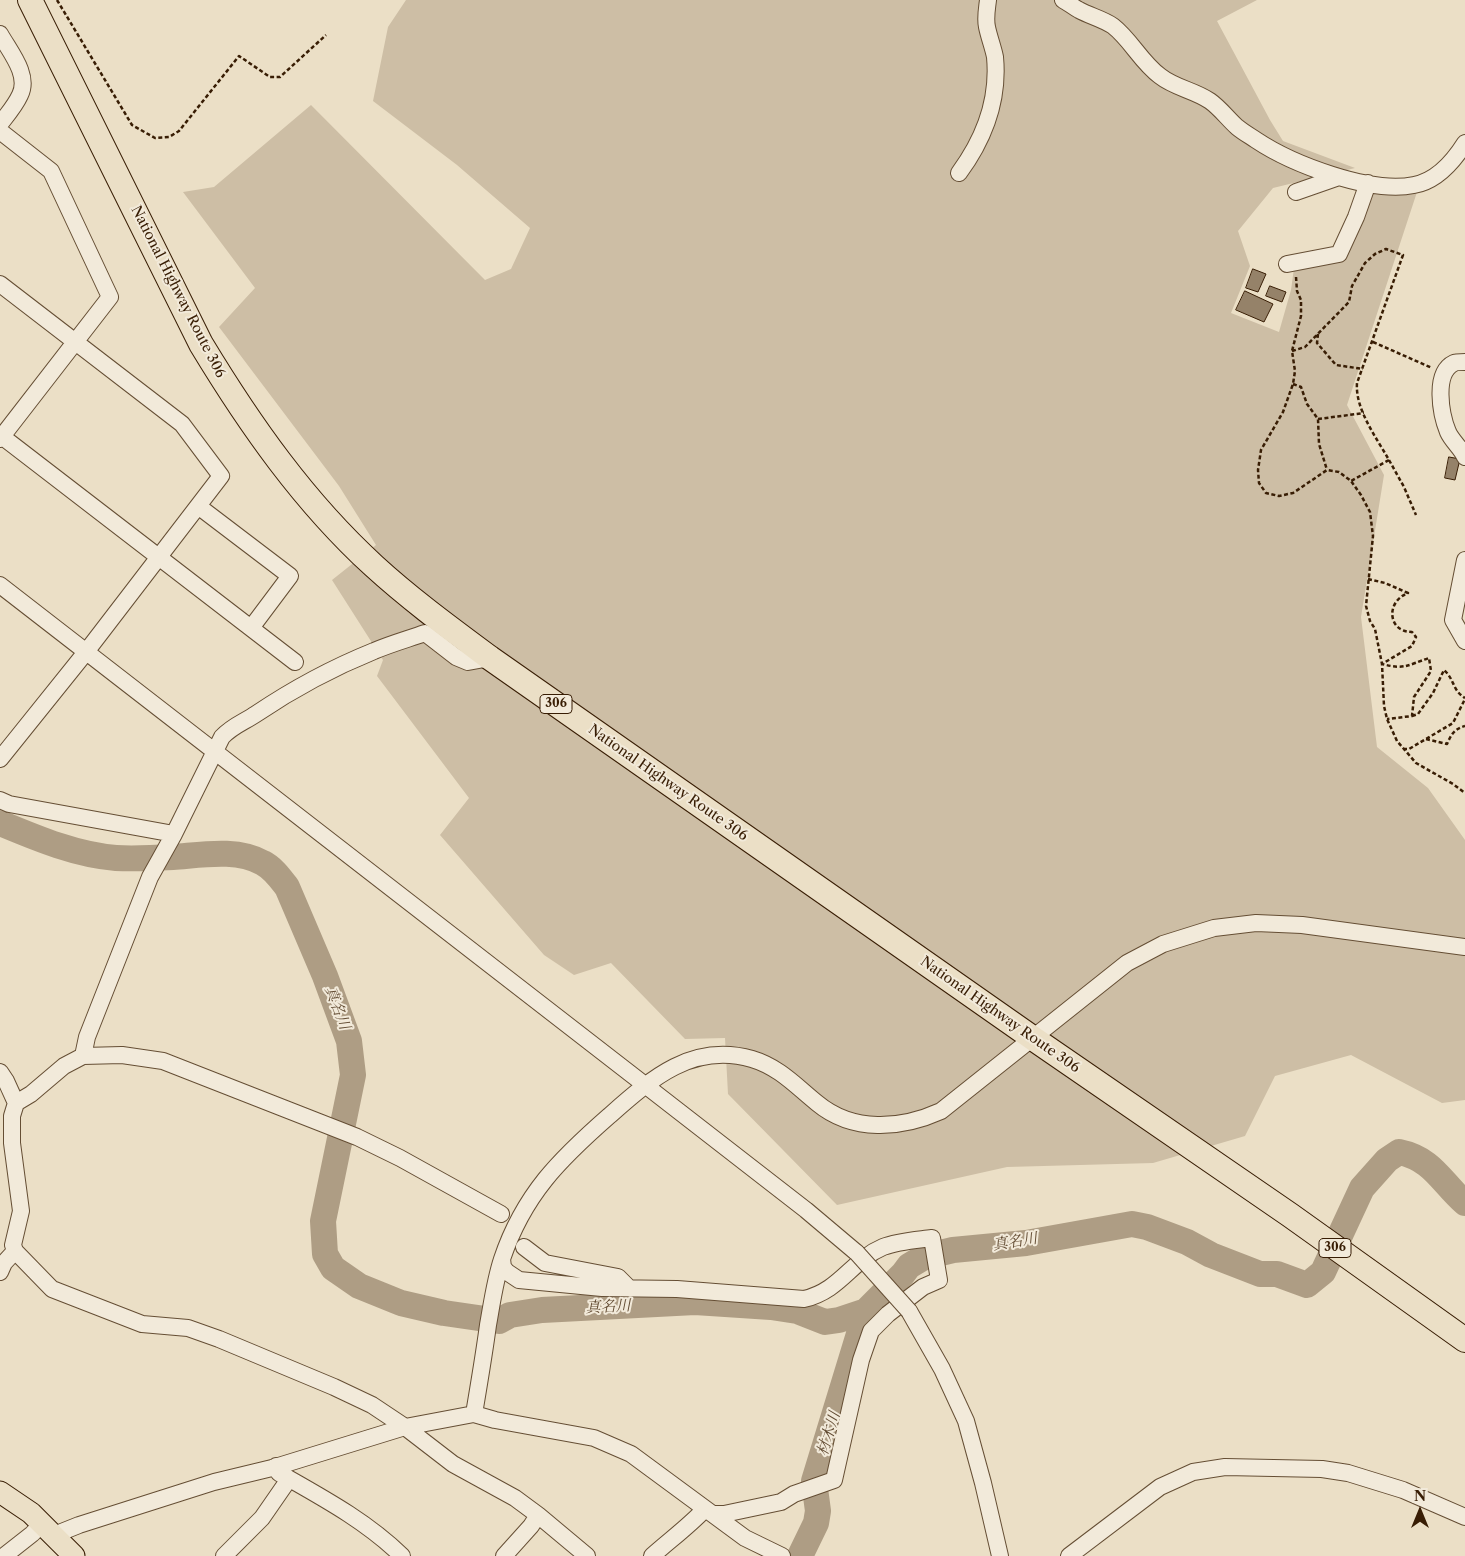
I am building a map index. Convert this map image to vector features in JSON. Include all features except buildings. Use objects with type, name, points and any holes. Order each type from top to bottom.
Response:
[{"type":"highway","name":"National Highway Route 306","points":[[30,0],[201,344],[248,419],[299,486],[367,559],[425,609],[490,658],[1034,1039],[1290,1215],[1465,1340]]},
{"type":"main road","points":[[0,1492],[31,1513],[74,1556]]},
{"type":"street","points":[[959,173],[968,162],[987,121],[995,95],[994,55],[986,15],[988,0]]},
{"type":"street","points":[[1063,0],[1079,10],[1112,25],[1134,46],[1160,77],[1181,88],[1198,93],[1213,102],[1238,128],[1296,163],[1339,177],[1368,183],[1393,187],[1415,185],[1439,174],[1458,154],[1465,143]]},
{"type":"street","points":[[0,34],[22,75],[23,83],[20,97],[0,124]]},
{"type":"street","points":[[0,131],[51,171],[110,297],[1,437],[295,662]]},
{"type":"street","points":[[1296,192],[1339,177]]},
{"type":"street","points":[[1291,268],[1339,254],[1356,217],[1368,183]]},
{"type":"street","points":[[0,284],[182,424],[221,476],[86,652],[0,759]]},
{"type":"street","points":[[1465,362],[1454,363],[1446,370],[1442,379],[1440,400],[1448,433],[1465,457]]},
{"type":"street","points":[[198,506],[290,576],[251,628]]},
{"type":"street","points":[[1465,560],[1453,620],[1465,641]]},
{"type":"street","points":[[0,585],[645,1084],[806,1210],[857,1253],[909,1311],[942,1369],[966,1421],[984,1483],[1000,1556]]},
{"type":"street","points":[[83,1056],[87,1037],[150,877],[172,838],[222,737],[235,725],[308,681],[375,650],[425,634],[456,657],[468,662],[490,658]]},
{"type":"street","points":[[0,800],[9,804],[172,838]]},
{"type":"street","points":[[474,1414],[496,1280],[502,1259],[522,1213],[549,1173],[580,1142],[645,1084],[672,1068],[698,1058],[723,1055],[750,1058],[775,1068],[817,1103],[835,1115],[870,1125],[899,1124],[926,1118],[941,1111],[1034,1039],[1127,963],[1163,944],[1214,928],[1256,923],[1302,925],[1465,947]]},
{"type":"street","points":[[9,1112],[64,1066],[83,1056],[122,1055],[163,1061],[357,1137],[400,1158],[501,1214]]},
{"type":"street","points":[[0,1072],[6,1081],[21,1212],[13,1245],[15,1252],[52,1288],[142,1324],[188,1328],[219,1339],[372,1405],[406,1426],[453,1464],[515,1498],[586,1556]]},
{"type":"street","points":[[502,1259],[503,1267],[507,1272],[519,1280],[602,1288],[677,1288],[804,1299],[817,1296],[831,1289],[870,1255],[884,1247],[932,1238],[935,1245],[940,1280],[922,1287],[871,1330],[861,1360],[834,1480],[794,1494],[781,1502],[724,1514],[709,1512],[669,1540],[652,1556]]},
{"type":"street","points":[[524,1246],[545,1262],[618,1276],[629,1288]]},
{"type":"street","points":[[0,1272],[4,1263],[15,1252]]},
{"type":"street","points":[[4,1556],[32,1534],[48,1529],[80,1525],[214,1482],[276,1466],[406,1426],[474,1414],[495,1420],[594,1438],[631,1454],[744,1538],[782,1556]]},
{"type":"street","points":[[276,1466],[279,1473],[371,1528],[402,1556]]},
{"type":"street","points":[[1069,1556],[1160,1487],[1192,1472],[1225,1467],[1322,1469],[1348,1473],[1403,1490],[1465,1518]]},
{"type":"street","points":[[224,1556],[262,1518],[289,1479]]},
{"type":"street","points":[[504,1556],[531,1526],[538,1515]]},
{"type":"path","points":[[58,0],[132,125],[155,138],[169,137],[179,131],[238,56],[270,77],[280,77],[326,35]]},
{"type":"path","points":[[1292,351],[1305,347],[1349,302],[1352,286],[1366,263],[1375,254],[1386,250],[1403,255],[1357,383],[1357,394],[1364,414],[1404,487],[1416,515]]},
{"type":"path","points":[[1291,268],[1301,300],[1301,316],[1292,351],[1295,371],[1293,384],[1283,412],[1261,450],[1258,470],[1259,484],[1266,493],[1279,496],[1293,493],[1327,470],[1340,472],[1351,481],[1370,512],[1372,536],[1366,606],[1370,621],[1375,629],[1382,664],[1384,706],[1387,719],[1396,742],[1416,763],[1465,793]]},
{"type":"path","points":[[1318,334],[1317,343],[1336,365],[1363,369]]},
{"type":"path","points":[[1372,342],[1419,362]]},
{"type":"path","points":[[1293,384],[1301,388],[1307,404],[1318,419],[1318,444],[1327,470]]},
{"type":"path","points":[[1318,419],[1364,414]]},
{"type":"path","points":[[1351,481],[1389,460]]},
{"type":"path","points":[[1368,579],[1385,583],[1408,594],[1399,597],[1394,604],[1392,616],[1397,627],[1404,632],[1412,632],[1416,637],[1412,646],[1382,664]]},
{"type":"path","points":[[1382,664],[1396,667],[1412,666],[1429,658],[1431,671],[1414,697],[1412,716]]},
{"type":"path","points":[[1387,719],[1418,714],[1433,693],[1444,670],[1450,675],[1457,694],[1465,698],[1453,723],[1409,749],[1402,749]]},
{"type":"path","points":[[1426,739],[1446,744],[1457,729],[1465,726]]},
{"type":"shaded area","points":[[406,0],[1257,0],[1217,21],[1270,120],[1283,141],[1355,168],[1273,188],[1238,231],[1250,266],[1231,313],[1279,332],[1291,290],[1294,268],[1344,259],[1372,192],[1417,192],[1347,405],[1384,475],[1361,617],[1377,747],[1428,788],[1465,840],[1465,1100],[1442,1103],[1351,1055],[1275,1076],[1245,1136],[1153,1163],[1007,1167],[837,1205],[728,1094],[725,1038],[685,1039],[611,963],[574,975],[544,955],[440,835],[469,798],[377,676],[383,660],[332,580],[376,545],[339,486],[219,327],[255,288],[183,192],[214,187],[311,105],[485,280],[511,269],[530,228],[457,165],[373,101],[388,27]]},
{"type":"waterway","name":"真名川","points":[[0,823],[71,850],[116,858],[173,857],[207,854],[242,855],[263,863],[279,877],[287,887],[325,976],[349,1041],[353,1075],[323,1221],[325,1254],[333,1268],[359,1286],[401,1303],[444,1313],[499,1321],[510,1315],[542,1310],[695,1302],[771,1307],[797,1311],[825,1322],[839,1320],[866,1311],[909,1266],[924,1257],[953,1250],[1026,1243],[1132,1224],[1147,1227],[1187,1242],[1211,1255],[1260,1274],[1277,1274],[1307,1285],[1323,1272],[1362,1188],[1387,1160],[1399,1152],[1411,1155],[1436,1172],[1465,1203]]},
{"type":"waterway","name":"材木川","points":[[800,1556],[816,1523],[818,1511],[814,1481],[866,1311]]}]
